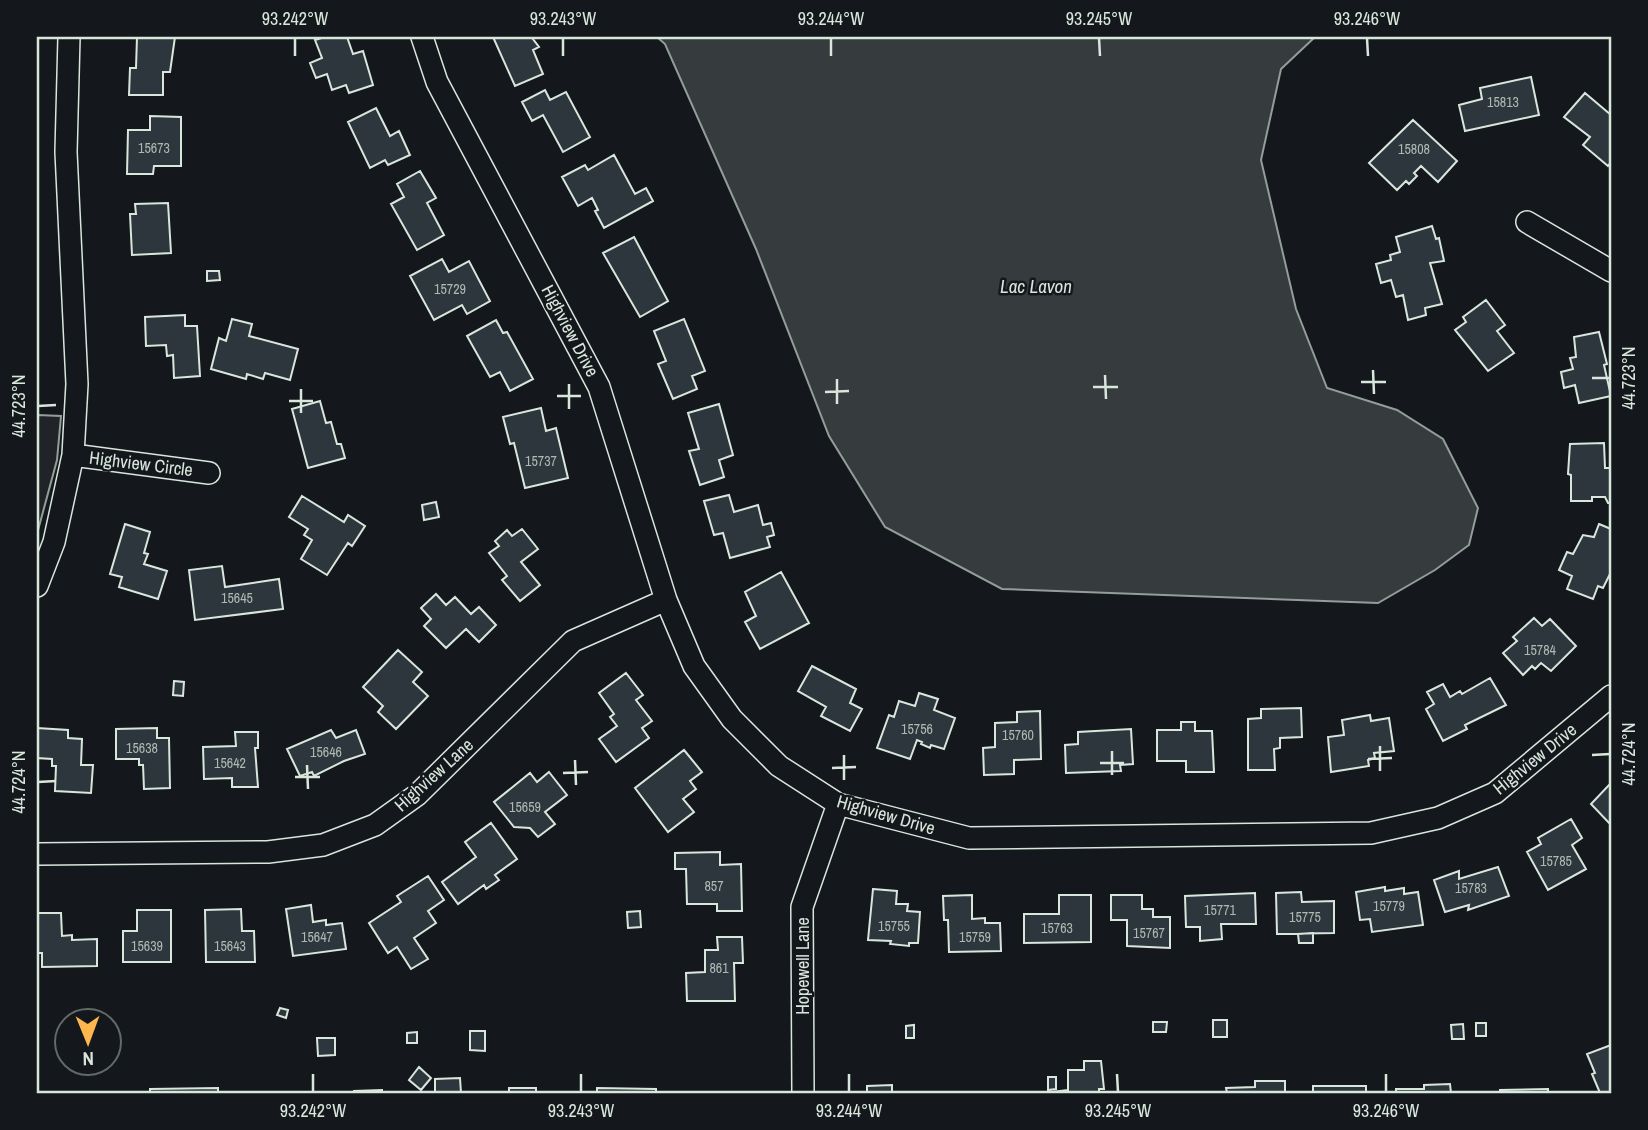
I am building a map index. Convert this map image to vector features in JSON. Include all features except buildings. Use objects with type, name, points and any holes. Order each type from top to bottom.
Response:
[{"type":"street","points":[[37,586],[54,542],[73,455],[78,384],[66,152],[69,37]]},
{"type":"street","name":"Highview Drive","points":[[422,37],[438,82],[599,387],[666,600],[694,666],[732,719],[779,766],[838,804],[969,838],[1371,833],[1438,818],[1495,793],[1611,696]]},
{"type":"street","points":[[1527,222],[1611,271]]},
{"type":"street","name":"Highview Circle","points":[[73,455],[209,472]]},
{"type":"street","name":"Highview Lane","points":[[37,854],[268,852],[323,845],[375,825],[417,795],[573,641],[666,600]]},
{"type":"street","name":"Hopewell Lane","points":[[803,1093],[803,907],[838,804]]},
{"type":"shaded area","points":[[37,415],[61,416],[57,460],[37,534]]},
{"type":"water","name":"Lac Lavon","points":[[657,37],[1315,37],[1281,69],[1261,160],[1296,309],[1327,388],[1397,410],[1443,439],[1478,508],[1469,545],[1435,570],[1378,603],[1002,589],[885,527],[829,436],[756,249],[665,44]]}]
